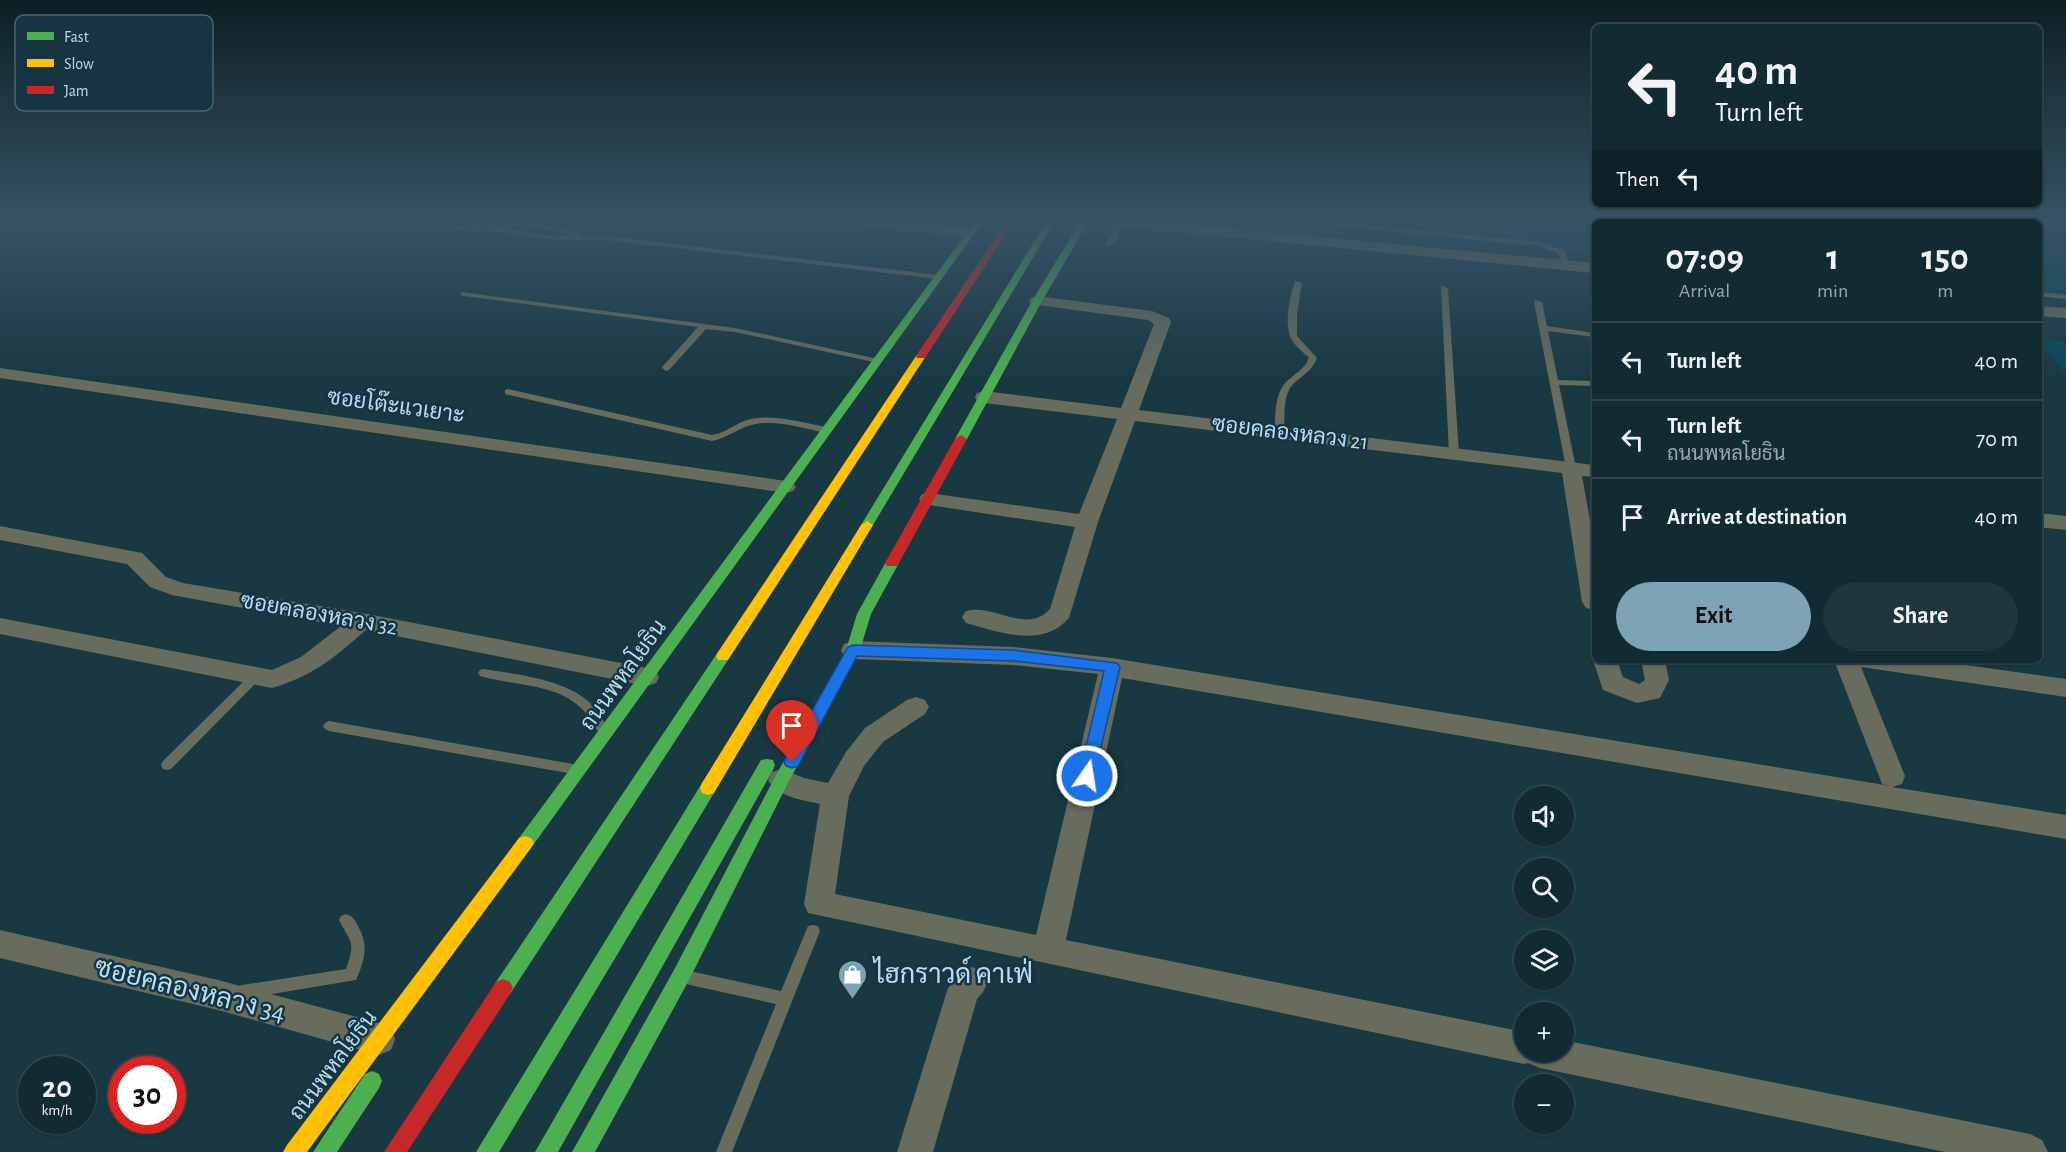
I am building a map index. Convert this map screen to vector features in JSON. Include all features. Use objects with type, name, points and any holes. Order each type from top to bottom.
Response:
[{"type":"main road","name":"ถนนพหลโยธิน","points":[[294,1152],[577,774],[942,273]]},
{"type":"main road","points":[[394,1152],[976,273]]},
{"type":"main road","points":[[487,1152],[1019,273]]},
{"type":"main road","points":[[583,1152],[681,976],[782,780],[847,645],[1054,273]]},
{"type":"main road","points":[[546,1152],[775,751]]},
{"type":"main road","points":[[429,994],[577,774]]},
{"type":"main road","points":[[328,1146],[377,1072]]},
{"type":"street","points":[[974,616],[1032,629],[1045,627],[1055,621],[1061,612],[1087,522],[1163,322],[1152,316],[1037,301]]},
{"type":"street","points":[[2042,311],[2066,314]]},
{"type":"street","name":"ซอยโต๊ะแวเยาะ","points":[[0,373],[786,487]]},
{"type":"street","name":"ซอยคลองหลวง 21","points":[[984,397],[1592,471]]},
{"type":"street","points":[[1571,468],[1592,590]]},
{"type":"street","points":[[929,499],[1087,522]]},
{"type":"street","points":[[2042,520],[2066,523]]},
{"type":"street","name":"ซอยคลองหลวง 32","points":[[0,533],[134,558],[158,582],[180,590],[362,621],[647,677]]},
{"type":"street","points":[[1,627],[272,679],[293,674],[311,664],[362,621]]},
{"type":"street","points":[[847,645],[1013,656],[1112,667],[2066,827]]},
{"type":"street","points":[[1606,663],[1612,683],[1637,694],[1651,691],[1658,680],[1654,663]]},
{"type":"street","points":[[1847,663],[1892,776]]},
{"type":"street","points":[[1889,663],[2066,688]]},
{"type":"street","points":[[1048,951],[1112,667]]},
{"type":"street","points":[[916,707],[874,735],[855,759],[836,796],[819,904],[1514,1046]]},
{"type":"street","points":[[782,780],[799,788],[836,796]]},
{"type":"street","name":"ซอยคลองหลวง 34","points":[[0,944],[218,995],[378,1039]]},
{"type":"street","points":[[915,1152],[963,991],[972,982]]},
{"type":"street","points":[[1574,1059],[2030,1152]]},
{"type":"lane","points":[[902,273],[939,277]]},
{"type":"lane","points":[[1279,432],[1284,392],[1289,385],[1310,369],[1313,358],[1308,350],[1296,343],[1291,330],[1298,283]]},
{"type":"lane","points":[[1444,288],[1454,454]]},
{"type":"lane","points":[[464,294],[763,334],[879,361]]},
{"type":"lane","points":[[2042,294],[2066,297]]},
{"type":"lane","points":[[1538,302],[1571,468]]},
{"type":"lane","points":[[666,368],[704,326]]},
{"type":"lane","points":[[1543,328],[1592,335]]},
{"type":"lane","points":[[1554,382],[1592,383]]},
{"type":"lane","points":[[508,392],[712,438],[720,437],[740,426],[758,421],[828,430]]},
{"type":"lane","points":[[484,673],[548,687],[573,696],[585,705],[606,734]]},
{"type":"lane","points":[[167,765],[256,676]]},
{"type":"lane","points":[[329,726],[577,774]]},
{"type":"lane","points":[[218,995],[351,975],[361,948],[358,935],[346,920]]},
{"type":"lane","points":[[724,1152],[813,931]]},
{"type":"lane","points":[[681,976],[786,999]]},
{"type":"shaded area","points":[[2042,273],[2066,273],[2066,300],[2042,297]]},
{"type":"shaded area","points":[[2042,339],[2066,343],[2066,375],[2042,347]]},
{"type":"traffic: fast","points":[[525,843],[942,273]]},
{"type":"traffic: fast","points":[[867,525],[1019,273]]},
{"type":"traffic: fast","points":[[961,439],[1054,273]]},
{"type":"traffic: fast","points":[[583,1152],[681,976],[782,780],[853,650],[864,614],[892,563]]},
{"type":"traffic: fast","points":[[503,988],[723,656]]},
{"type":"traffic: fast","points":[[546,1152],[767,765]]},
{"type":"traffic: fast","points":[[487,1152],[708,788]]},
{"type":"traffic: fast","points":[[324,1152],[372,1081]]},
{"type":"traffic: slow","points":[[723,656],[921,356]]},
{"type":"traffic: slow","points":[[708,788],[867,525]]},
{"type":"traffic: slow","points":[[294,1152],[525,843]]},
{"type":"traffic: jam","points":[[921,356],[976,273]]},
{"type":"traffic: jam","points":[[892,563],[961,439]]},
{"type":"traffic: jam","points":[[395,1152],[503,988]]},
{"type":"place","name":"ไฮกราวด์ คาเฟ่","points":[[853,1000]]},
{"type":"route","points":[[792,762],[853,650],[937,655],[1013,656],[1049,658],[1112,667],[1087,776]]}]
